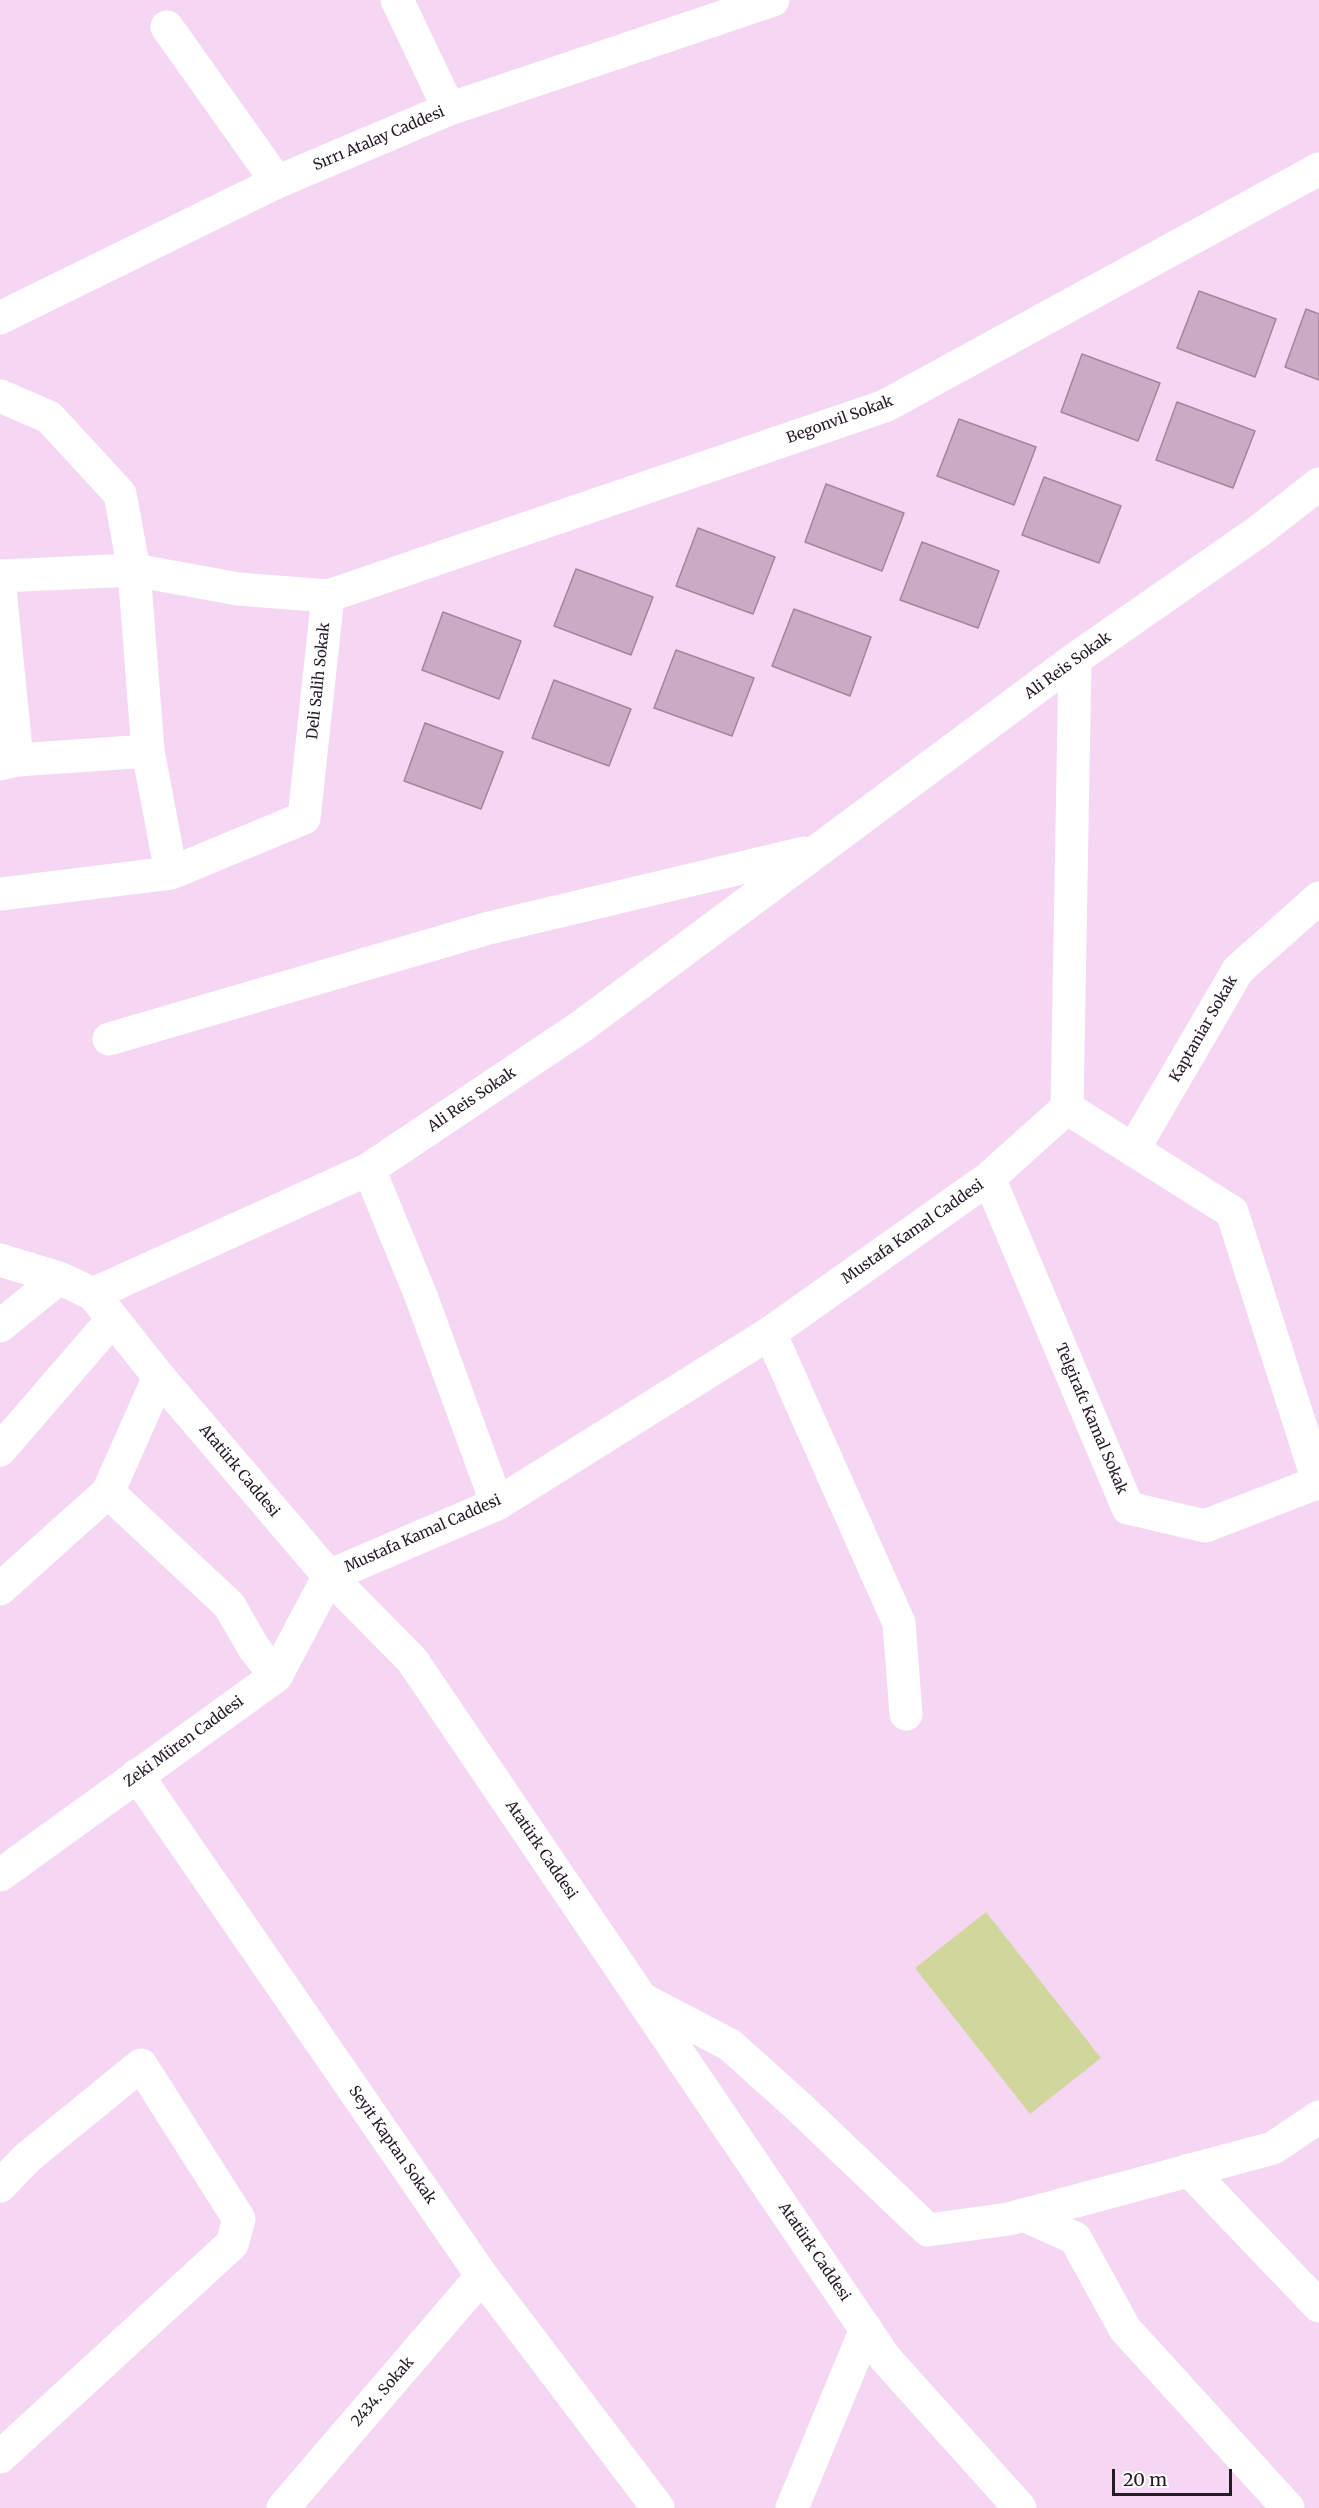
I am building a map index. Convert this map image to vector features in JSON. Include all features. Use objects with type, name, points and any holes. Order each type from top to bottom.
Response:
[{"type":"street","points":[[397,0],[449,109]]},
{"type":"street","name":"Sırrı Atalay Caddesi","points":[[0,318],[277,182],[449,109],[774,0]]},
{"type":"street","points":[[167,27],[277,182]]},
{"type":"street","name":"Begonvil Sokak","points":[[328,596],[885,406],[1319,169]]},
{"type":"street","points":[[0,396],[49,417],[120,494],[134,570],[148,752],[171,873]]},
{"type":"street","name":"Ali Reis Sokak","points":[[103,1306],[369,1169],[582,1026],[1075,659],[1259,531],[1319,484]]},
{"type":"street","points":[[0,576],[134,570],[238,589],[328,596]]},
{"type":"street","points":[[0,589],[9,762],[148,752]]},
{"type":"street","name":"Deli Salih Sokak","points":[[0,894],[171,873],[304,818],[328,596]]},
{"type":"street","points":[[1075,659],[1067,1108],[1232,1212],[1319,1483]]},
{"type":"street","name":"Ali Reis Sokak","points":[[109,1039],[489,928],[818,850]]},
{"type":"street","name":"Kaptaniar Sokak","points":[[1133,1150],[1238,970],[1319,898]]},
{"type":"street","name":"Mustafa Kamal Caddesi","points":[[329,1576],[496,1504],[770,1333],[989,1179],[1067,1108]]},
{"type":"street","points":[[369,1169],[421,1296],[496,1504]]},
{"type":"street","name":"Telgirafc Kamal Sokak","points":[[989,1179],[1128,1508],[1205,1526],[1319,1483]]},
{"type":"street","name":"Atatürk Caddesi","points":[[0,1260],[59,1278],[103,1306],[159,1377],[329,1576],[412,1660],[885,2358],[1020,2508]]},
{"type":"street","points":[[0,1326],[59,1278]]},
{"type":"street","points":[[0,1450],[103,1306]]},
{"type":"street","points":[[770,1333],[899,1623],[906,1714]]},
{"type":"street","points":[[0,1590],[108,1492],[159,1377]]},
{"type":"street","points":[[108,1492],[229,1605],[254,1648],[276,1676]]},
{"type":"street","name":"Zeki Müren Caddesi","points":[[0,1875],[276,1676],[329,1576]]},
{"type":"street","name":"Seyit Kaptan Sokak","points":[[137,1776],[482,2276],[658,2508]]},
{"type":"street","points":[[642,1999],[730,2045],[799,2107],[928,2230],[1023,2215],[1273,2148],[1319,2117]]},
{"type":"street","points":[[0,2186],[28,2157],[141,2065],[239,2219],[232,2244],[0,2457]]},
{"type":"street","points":[[1189,2170],[1319,2306]]},
{"type":"street","points":[[1023,2215],[1075,2238],[1125,2329],[1288,2508]]},
{"type":"street","name":"2434. Sokak","points":[[283,2508],[482,2276]]},
{"type":"street","points":[[792,2508],[866,2329]]},
{"type":"green space","points":[[986,1912],[1101,2058],[1030,2114],[915,1968]]},
{"type":"building","points":[[1199,291],[1276,319],[1255,377],[1177,348]]},
{"type":"building","points":[[1306,309],[1319,314],[1319,380],[1285,367]]},
{"type":"building","points":[[1082,354],[1160,383],[1138,441],[1061,412]]},
{"type":"building","points":[[1177,402],[1255,431],[1233,488],[1156,460]]},
{"type":"building","points":[[959,419],[1036,447],[1014,505],[937,476]]},
{"type":"building","points":[[1044,477],[1121,506],[1099,563],[1022,535]]},
{"type":"building","points":[[826,484],[904,513],[882,571],[805,542]]},
{"type":"building","points":[[698,528],[775,557],[753,614],[676,586]]},
{"type":"building","points":[[922,542],[999,571],[978,628],[900,600]]},
{"type":"building","points":[[576,569],[653,597],[631,655],[554,626]]},
{"type":"building","points":[[794,609],[871,637],[850,696],[772,666]]},
{"type":"building","points":[[443,612],[521,641],[499,699],[422,670]]},
{"type":"building","points":[[676,650],[754,678],[732,736],[654,708]]},
{"type":"building","points":[[554,680],[631,709],[609,766],[532,738]]},
{"type":"building","points":[[425,723],[503,752],[481,809],[404,781]]}]
